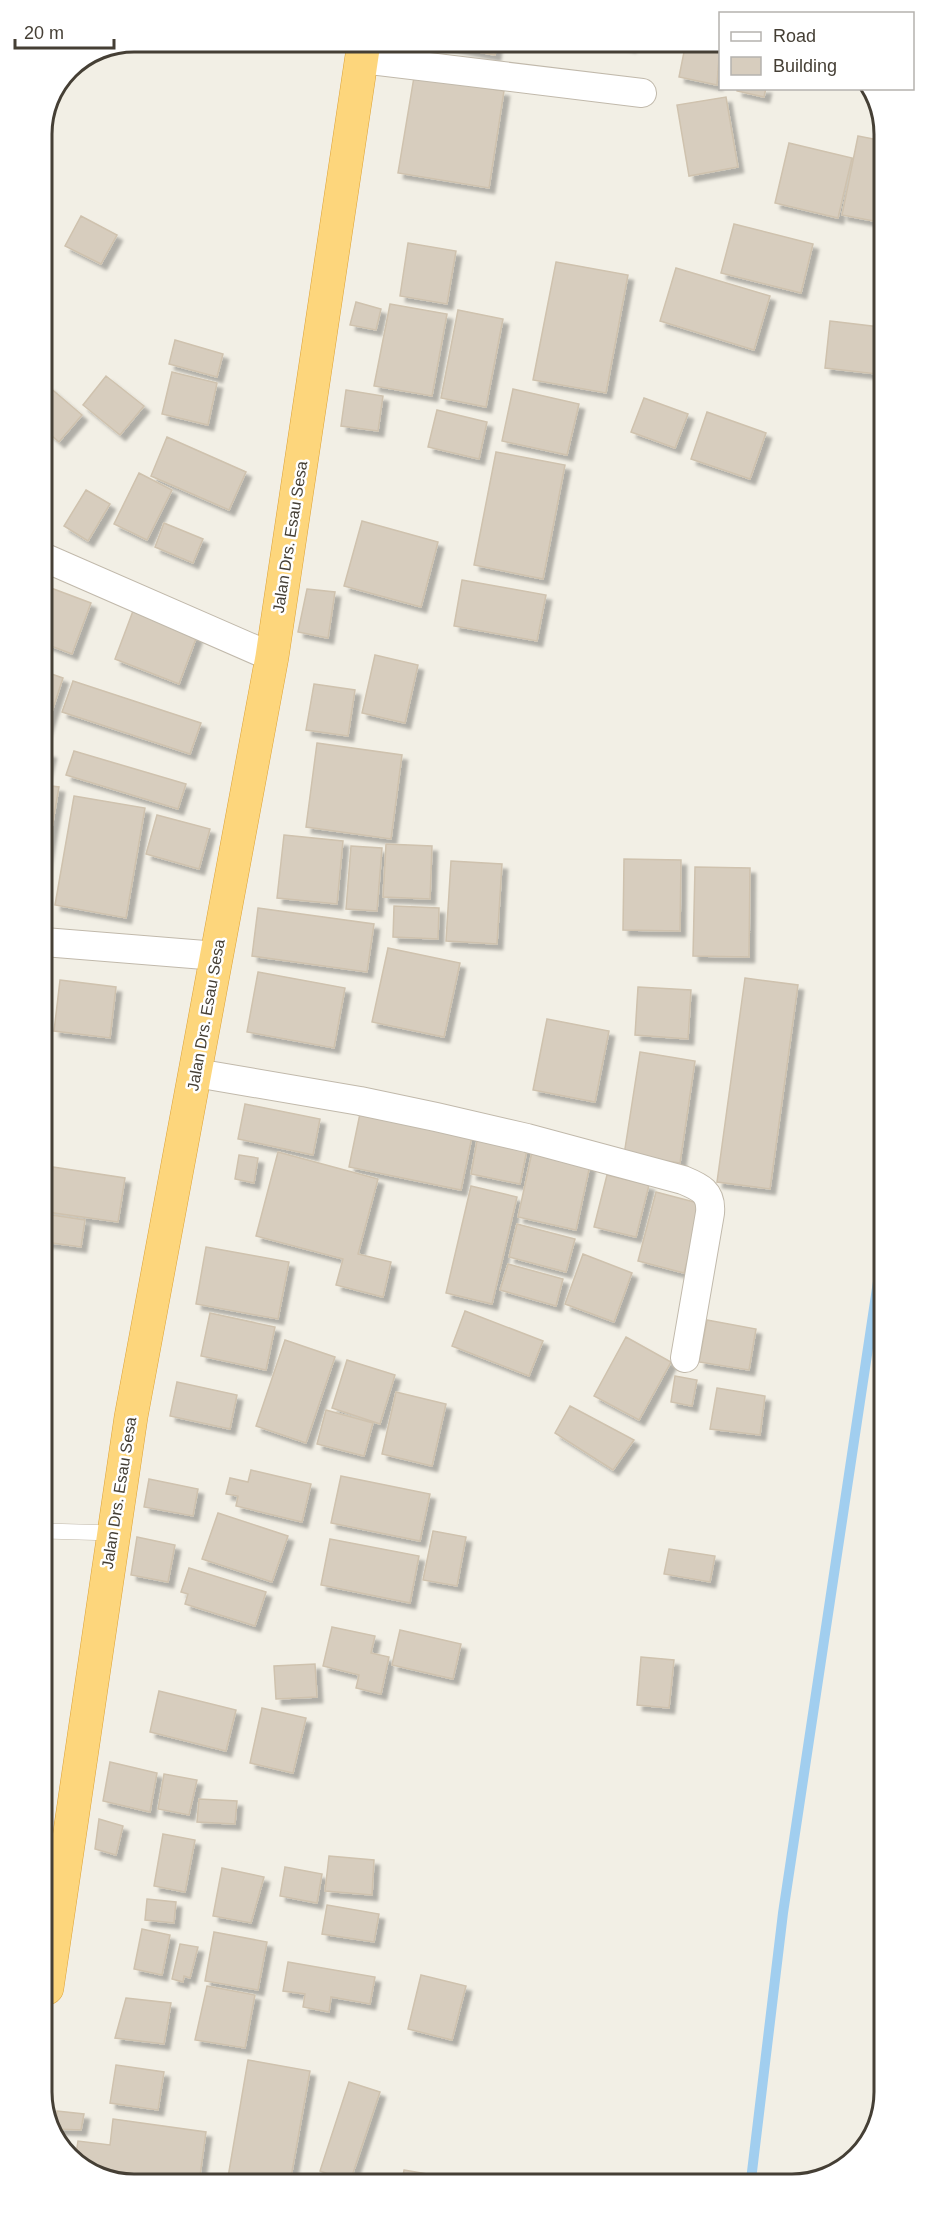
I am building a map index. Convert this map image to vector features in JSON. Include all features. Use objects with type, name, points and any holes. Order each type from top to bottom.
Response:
[{"type":"highway","name":"Jalan Drs. Esau Sesa","points":[[53,1940],[113,1533],[153,1289],[196,1073],[272,657],[363,53]]},
{"type":"street","points":[[376,53],[642,93]]},
{"type":"street","points":[[53,561],[272,657]]},
{"type":"street","points":[[53,943],[217,956]]},
{"type":"street","points":[[196,1073],[360,1101],[527,1138],[683,1180],[701,1188],[709,1197],[710,1213],[685,1358]]},
{"type":"lane","points":[[53,1531],[113,1533]]},
{"type":"building","points":[[684,53],[719,53],[717,85],[679,77]]},
{"type":"building","points":[[414,77],[504,91],[489,188],[398,173]]},
{"type":"building","points":[[737,90],[766,90],[764,97]]},
{"type":"building","points":[[726,97],[738,167],[689,176],[677,105]]},
{"type":"building","points":[[858,136],[874,139],[874,221],[842,215]]},
{"type":"building","points":[[789,143],[852,158],[838,218],[775,203]]},
{"type":"building","points":[[81,216],[117,235],[101,264],[65,246]]},
{"type":"building","points":[[734,224],[813,244],[801,293],[721,273]]},
{"type":"building","points":[[408,243],[456,251],[447,304],[400,296]]},
{"type":"building","points":[[556,262],[628,275],[606,393],[533,380]]},
{"type":"building","points":[[676,268],[770,296],[754,350],[660,321]]},
{"type":"building","points":[[356,302],[381,309],[376,330],[350,325]]},
{"type":"building","points":[[390,304],[447,314],[432,396],[374,386]]},
{"type":"building","points":[[458,310],[503,319],[486,407],[441,398]]},
{"type":"building","points":[[830,321],[874,326],[874,374],[825,368]]},
{"type":"building","points":[[175,340],[223,354],[217,377],[169,364]]},
{"type":"building","points":[[172,372],[217,383],[208,425],[162,414]]},
{"type":"building","points":[[106,376],[144,406],[120,435],[83,405]]},
{"type":"building","points":[[513,389],[579,404],[567,455],[502,441]]},
{"type":"building","points":[[53,390],[82,415],[59,442],[53,437]]},
{"type":"building","points":[[346,390],[383,396],[378,431],[341,426]]},
{"type":"building","points":[[644,398],[688,414],[675,448],[631,432]]},
{"type":"building","points":[[437,410],[487,422],[479,459],[428,447]]},
{"type":"building","points":[[707,412],[766,433],[750,479],[691,459]]},
{"type":"building","points":[[167,437],[246,472],[229,510],[151,476]]},
{"type":"building","points":[[496,452],[565,465],[543,579],[474,565]]},
{"type":"building","points":[[139,473],[172,490],[147,540],[114,524]]},
{"type":"building","points":[[86,490],[110,504],[88,541],[64,526]]},
{"type":"building","points":[[362,521],[438,542],[421,607],[344,586]]},
{"type":"building","points":[[164,523],[203,539],[193,563],[155,547]]},
{"type":"building","points":[[462,580],[546,595],[537,641],[454,626]]},
{"type":"building","points":[[53,589],[91,603],[72,654],[53,647]]},
{"type":"building","points":[[307,589],[335,592],[328,638],[298,632]]},
{"type":"building","points":[[133,611],[197,636],[179,684],[115,659]]},
{"type":"building","points":[[375,655],[418,665],[405,723],[362,713]]},
{"type":"building","points":[[53,674],[63,678],[53,709]]},
{"type":"building","points":[[73,681],[201,723],[190,754],[62,712]]},
{"type":"building","points":[[314,684],[355,690],[348,736],[306,730]]},
{"type":"building","points":[[317,743],[402,755],[391,839],[306,827]]},
{"type":"building","points":[[74,751],[186,784],[178,809],[66,775]]},
{"type":"building","points":[[53,786],[59,787],[53,822]]},
{"type":"building","points":[[74,796],[145,808],[126,918],[55,905]]},
{"type":"building","points":[[157,815],[210,829],[199,869],[146,854]]},
{"type":"building","points":[[284,835],[343,841],[337,904],[277,898]]},
{"type":"building","points":[[386,844],[432,846],[430,899],[383,897]]},
{"type":"building","points":[[351,846],[382,848],[377,911],[346,909]]},
{"type":"building","points":[[624,859],[681,860],[680,931],[623,930]]},
{"type":"building","points":[[451,861],[502,864],[497,944],[446,941]]},
{"type":"building","points":[[695,867],[750,868],[749,957],[693,956]]},
{"type":"building","points":[[394,906],[439,908],[438,939],[393,937]]},
{"type":"building","points":[[258,908],[374,924],[367,972],[252,956]]},
{"type":"building","points":[[388,948],[460,963],[444,1037],[372,1022]]},
{"type":"building","points":[[258,972],[345,988],[334,1048],[247,1032]]},
{"type":"building","points":[[745,978],[798,985],[770,1189],[717,1182]]},
{"type":"building","points":[[60,980],[116,987],[110,1038],[54,1031]]},
{"type":"building","points":[[638,987],[691,990],[688,1039],[635,1035]]},
{"type":"building","points":[[547,1019],[609,1031],[595,1102],[533,1090]]},
{"type":"building","points":[[640,1052],[695,1061],[680,1163],[624,1155]]},
{"type":"building","points":[[245,1104],[320,1119],[313,1155],[238,1139]]},
{"type":"building","points":[[362,1104],[474,1127],[461,1190],[349,1167]]},
{"type":"building","points":[[478,1135],[528,1145],[520,1184],[471,1174]]},
{"type":"building","points":[[278,1152],[378,1179],[358,1254],[391,1262],[383,1297],[336,1285],[343,1259],[256,1236]]},
{"type":"building","points":[[532,1152],[590,1165],[576,1230],[518,1217]]},
{"type":"building","points":[[239,1155],[258,1158],[254,1183],[235,1179]]},
{"type":"building","points":[[53,1167],[125,1178],[118,1222],[53,1213]]},
{"type":"building","points":[[607,1175],[649,1185],[636,1237],[594,1227]]},
{"type":"building","points":[[471,1186],[517,1197],[492,1304],[446,1293]]},
{"type":"building","points":[[656,1192],[702,1204],[684,1273],[638,1261]]},
{"type":"building","points":[[53,1215],[85,1220],[81,1247],[53,1243]]},
{"type":"building","points":[[517,1224],[575,1239],[566,1272],[509,1257]]},
{"type":"building","points":[[206,1247],[289,1262],[278,1319],[196,1304]]},
{"type":"building","points":[[583,1254],[632,1273],[614,1322],[565,1304]]},
{"type":"building","points":[[508,1264],[563,1279],[556,1306],[500,1290]]},
{"type":"building","points":[[465,1311],[543,1341],[529,1376],[452,1346]]},
{"type":"building","points":[[210,1313],[275,1327],[266,1370],[201,1356]]},
{"type":"building","points":[[707,1320],[756,1329],[749,1370],[699,1362]]},
{"type":"building","points":[[626,1337],[671,1362],[639,1420],[594,1396]]},
{"type":"building","points":[[285,1340],[335,1357],[306,1443],[256,1426]]},
{"type":"building","points":[[347,1360],[395,1375],[380,1424],[332,1408]]},
{"type":"building","points":[[675,1376],[697,1380],[692,1406],[671,1402]]},
{"type":"building","points":[[177,1382],[237,1395],[230,1429],[170,1416]]},
{"type":"building","points":[[717,1388],[765,1396],[760,1435],[710,1429]]},
{"type":"building","points":[[396,1392],[446,1404],[432,1466],[382,1454]]},
{"type":"building","points":[[570,1406],[634,1440],[613,1470],[555,1433]]},
{"type":"building","points":[[326,1410],[373,1423],[364,1456],[317,1444]]},
{"type":"building","points":[[251,1470],[311,1484],[302,1522],[236,1506],[238,1496],[226,1494],[230,1478],[248,1482]]},
{"type":"building","points":[[341,1476],[430,1494],[420,1541],[331,1523]]},
{"type":"building","points":[[149,1479],[198,1489],[193,1516],[144,1507]]},
{"type":"building","points":[[218,1513],[288,1536],[272,1582],[202,1559]]},
{"type":"building","points":[[433,1531],[466,1537],[457,1586],[423,1580]]},
{"type":"building","points":[[137,1537],[175,1545],[168,1582],[131,1575]]},
{"type":"building","points":[[330,1539],[419,1556],[410,1603],[321,1585]]},
{"type":"building","points":[[669,1549],[715,1556],[710,1582],[664,1574]]},
{"type":"building","points":[[189,1568],[266,1592],[255,1626],[185,1604],[188,1594],[181,1592]]},
{"type":"building","points":[[332,1627],[375,1636],[371,1653],[389,1657],[381,1694],[356,1688],[359,1675],[323,1666]]},
{"type":"building","points":[[400,1630],[461,1644],[453,1679],[392,1665]]},
{"type":"building","points":[[641,1657],[674,1660],[669,1708],[637,1705]]},
{"type":"building","points":[[315,1664],[317,1697],[276,1699],[274,1666]]},
{"type":"building","points":[[159,1691],[236,1710],[226,1751],[150,1732]]},
{"type":"building","points":[[262,1708],[306,1718],[293,1773],[250,1763]]},
{"type":"building","points":[[110,1762],[157,1773],[150,1812],[103,1801]]},
{"type":"building","points":[[164,1774],[197,1780],[189,1815],[158,1809]]},
{"type":"building","points":[[199,1799],[237,1801],[235,1824],[197,1822]]},
{"type":"building","points":[[99,1819],[123,1826],[116,1855],[95,1849]]},
{"type":"building","points":[[163,1834],[195,1840],[185,1892],[154,1886]]},
{"type":"building","points":[[329,1856],[374,1860],[372,1895],[325,1891]]},
{"type":"building","points":[[285,1867],[322,1874],[317,1903],[280,1896]]},
{"type":"building","points":[[222,1868],[264,1877],[251,1923],[213,1916]]},
{"type":"building","points":[[147,1899],[176,1902],[174,1923],[145,1920]]},
{"type":"building","points":[[327,1905],[379,1914],[374,1942],[322,1934]]},
{"type":"building","points":[[142,1929],[170,1935],[162,1975],[134,1969]]},
{"type":"building","points":[[214,1932],[267,1942],[258,1990],[205,1981]]},
{"type":"building","points":[[180,1944],[198,1947],[190,1978],[184,1976],[183,1982],[172,1979]]},
{"type":"building","points":[[288,1962],[375,1977],[370,2004],[331,1997],[329,2012],[303,2007],[305,1994],[283,1991]]},
{"type":"building","points":[[421,1975],[466,1986],[452,2040],[408,2029]]},
{"type":"building","points":[[207,1986],[255,1995],[245,2048],[195,2040]]},
{"type":"building","points":[[126,1998],[171,2003],[164,2044],[115,2038]]},
{"type":"building","points":[[248,2060],[310,2071],[292,2173],[229,2173]]},
{"type":"building","points":[[116,2065],[164,2072],[158,2110],[110,2103]]},
{"type":"building","points":[[349,2082],[380,2092],[353,2173],[326,2173],[320,2171]]},
{"type":"building","points":[[57,2111],[84,2114],[81,2130],[62,2129]]},
{"type":"building","points":[[113,2119],[206,2132],[200,2173],[119,2172],[94,2163],[77,2149],[78,2141],[110,2145]]},
{"type":"building","points":[[404,2170],[424,2173],[403,2173]]},
{"type":"waterway","points":[[752,2174],[783,1913],[874,1308]]}]
